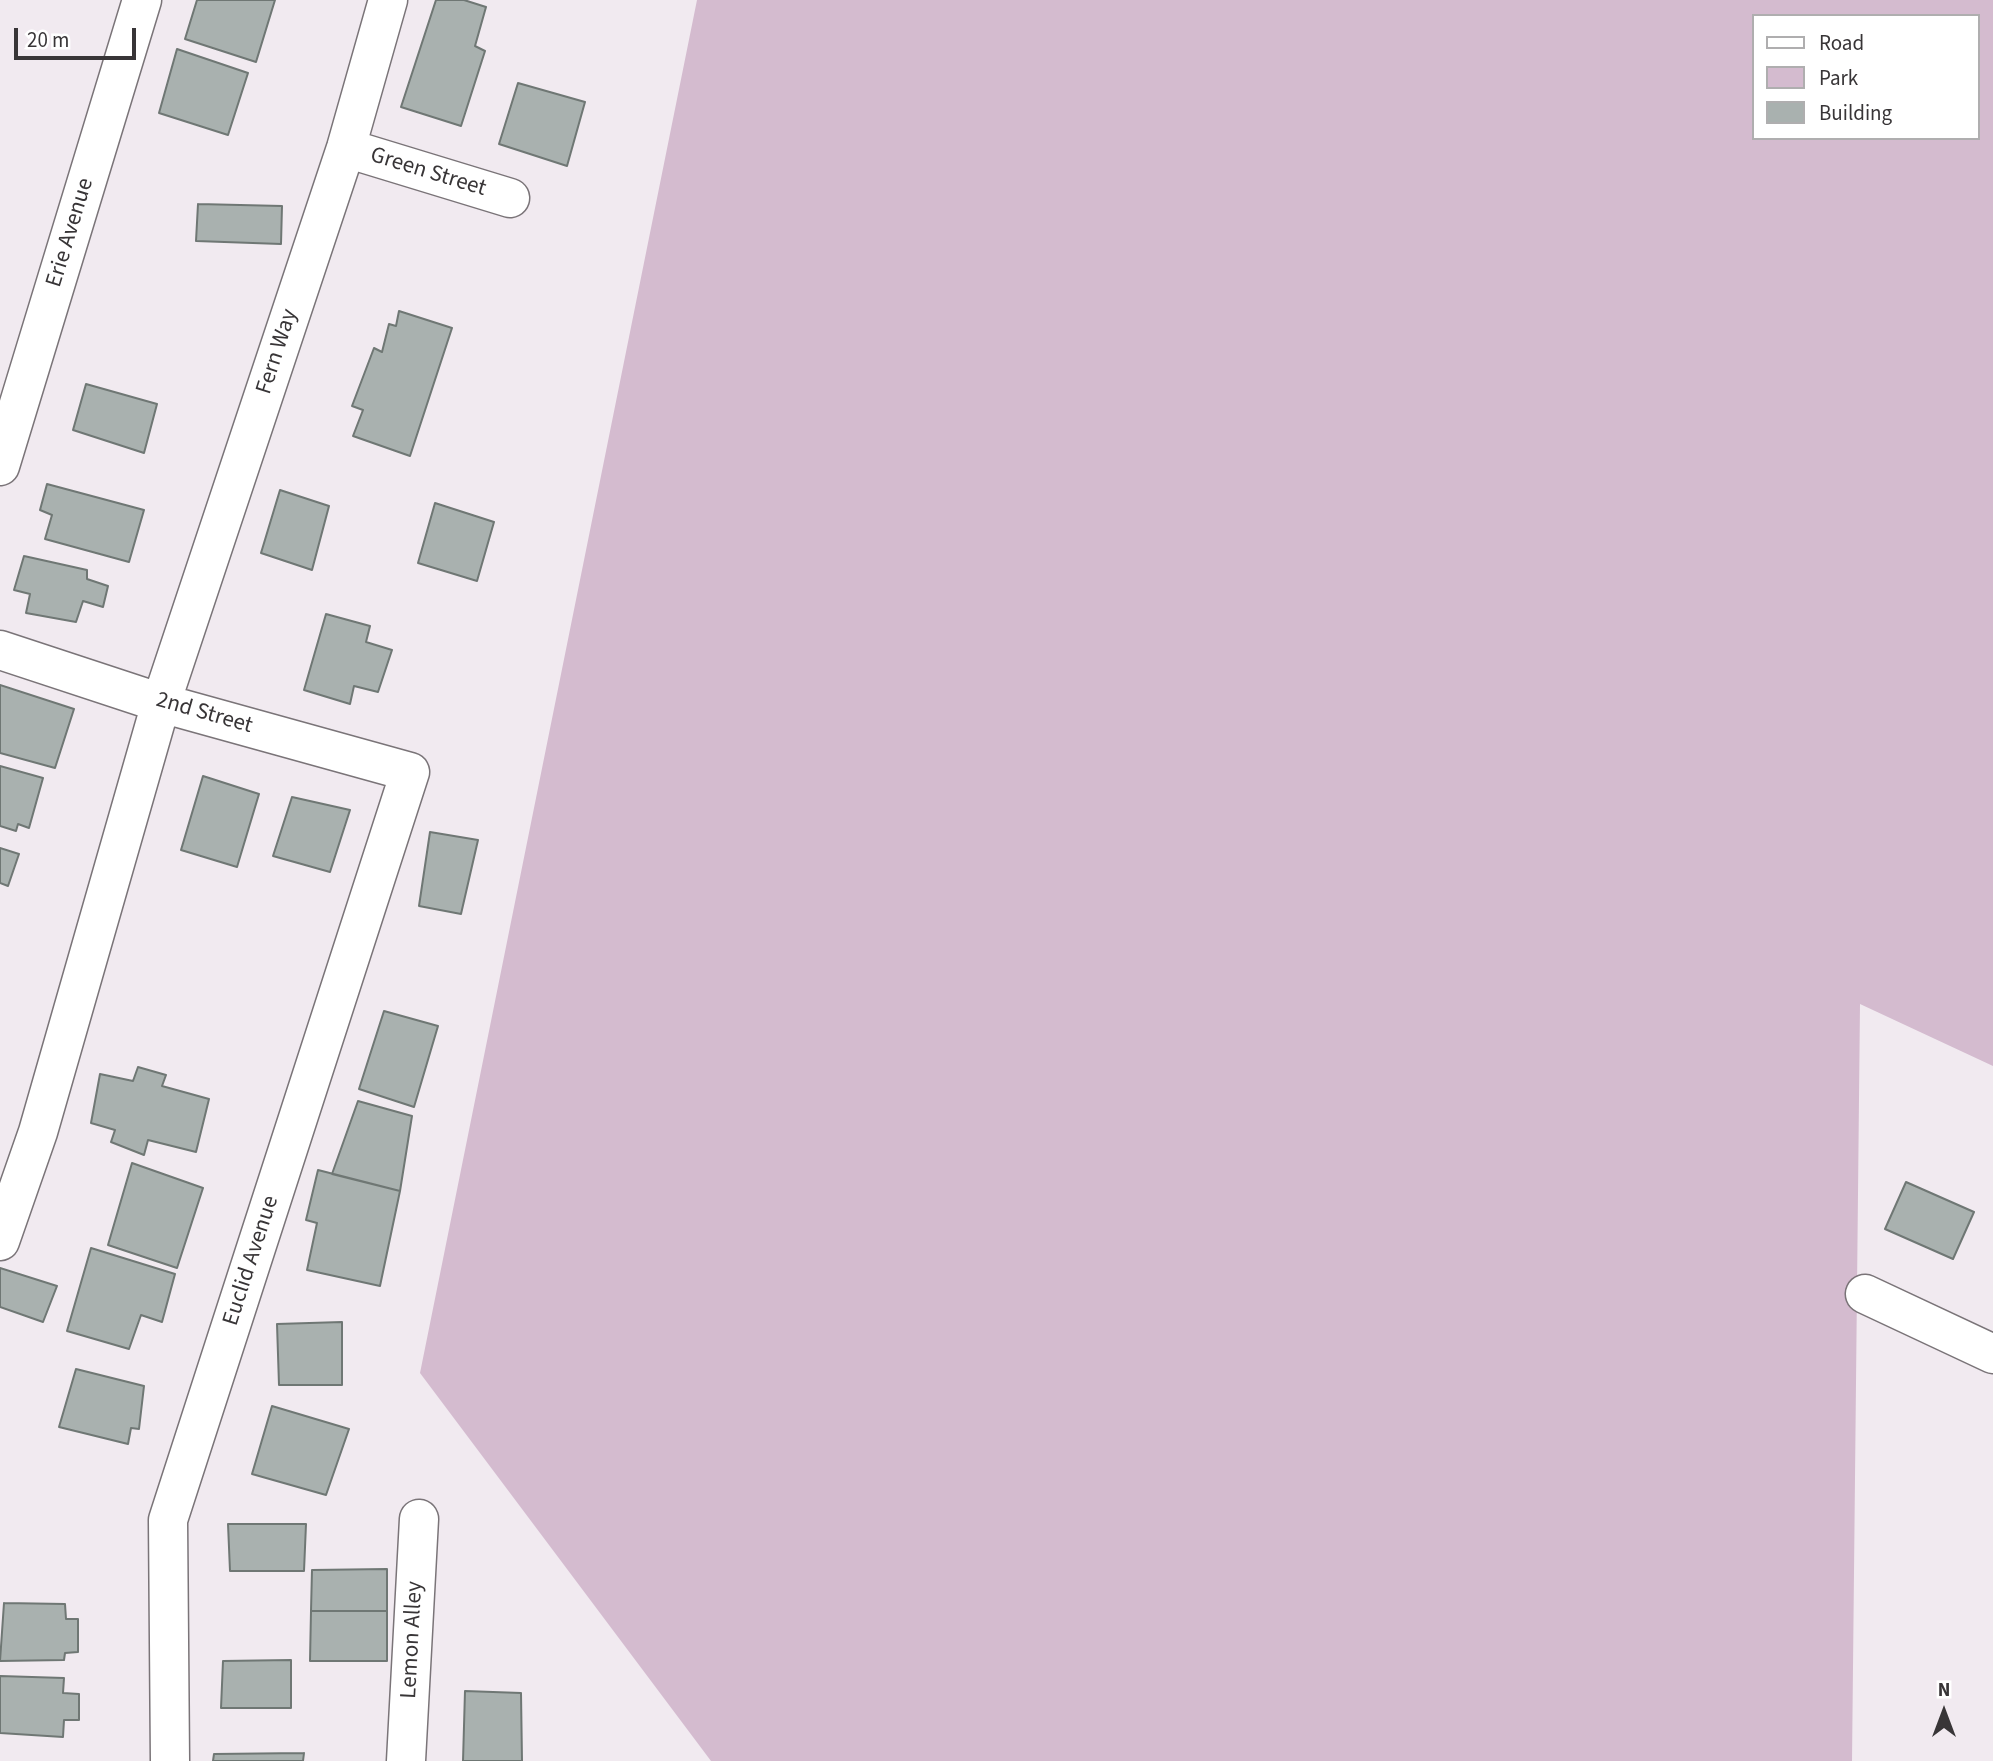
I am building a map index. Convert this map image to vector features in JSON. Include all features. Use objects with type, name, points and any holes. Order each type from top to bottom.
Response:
[{"type":"street","name":"Erie Avenue","points":[[0,466],[142,0]]},
{"type":"street","name":"Fern Way","points":[[0,1241],[38,1132],[161,703],[346,148],[388,0]]},
{"type":"street","name":"Green Street","points":[[346,148],[510,198]]},
{"type":"street","name":"2nd Street","points":[[0,650],[161,703],[410,772]]},
{"type":"street","name":"Euclid Avenue","points":[[170,1761],[168,1520],[410,772]]},
{"type":"street","points":[[1865,1294],[1993,1354]]},
{"type":"street","name":"Lemon Alley","points":[[406,1761],[419,1519]]},
{"type":"green space","points":[[697,0],[1993,0],[1993,1066],[1860,1004],[1852,1761],[711,1761],[420,1373]]},
{"type":"building","points":[[197,0],[275,0],[256,62],[185,39]]},
{"type":"building","points":[[436,0],[464,0],[486,7],[475,46],[485,51],[461,126],[401,107]]},
{"type":"building","points":[[177,49],[248,73],[228,135],[159,113]]},
{"type":"building","points":[[518,83],[585,102],[567,166],[499,144]]},
{"type":"building","points":[[198,204],[282,206],[281,244],[196,241]]},
{"type":"building","points":[[399,311],[452,328],[410,456],[353,436],[363,410],[352,406],[374,348],[382,352],[389,324],[396,326]]},
{"type":"building","points":[[86,384],[157,404],[144,453],[73,430]]},
{"type":"building","points":[[47,484],[144,510],[129,562],[45,539],[52,515],[40,510]]},
{"type":"building","points":[[280,490],[329,506],[312,570],[261,553]]},
{"type":"building","points":[[435,503],[494,522],[477,581],[418,563]]},
{"type":"building","points":[[24,556],[87,570],[87,579],[108,586],[103,607],[83,601],[76,622],[26,613],[30,594],[14,590]]},
{"type":"building","points":[[326,614],[370,626],[366,642],[392,650],[378,692],[354,686],[350,704],[304,690]]},
{"type":"building","points":[[0,685],[74,709],[55,768],[0,753]]},
{"type":"building","points":[[0,766],[43,778],[29,828],[18,824],[16,831],[0,826]]},
{"type":"building","points":[[203,776],[259,794],[237,867],[181,850]]},
{"type":"building","points":[[292,797],[350,810],[330,872],[273,856]]},
{"type":"building","points":[[430,832],[478,840],[461,914],[419,906]]},
{"type":"building","points":[[0,848],[19,854],[8,886],[0,883]]},
{"type":"building","points":[[384,1011],[438,1026],[414,1107],[359,1089]]},
{"type":"building","points":[[138,1067],[166,1075],[162,1086],[209,1099],[196,1152],[148,1140],[144,1155],[111,1142],[115,1130],[91,1123],[100,1074],[133,1081]]},
{"type":"building","points":[[358,1101],[412,1116],[400,1191],[332,1174]]},
{"type":"building","points":[[132,1163],[203,1188],[177,1268],[108,1245]]},
{"type":"building","points":[[318,1170],[400,1191],[380,1286],[307,1270],[317,1223],[306,1220]]},
{"type":"building","points":[[1906,1182],[1974,1212],[1953,1259],[1885,1229]]},
{"type":"building","points":[[91,1248],[175,1274],[162,1322],[141,1315],[129,1349],[67,1331]]},
{"type":"building","points":[[0,1268],[57,1286],[43,1322],[0,1307]]},
{"type":"building","points":[[342,1322],[342,1385],[279,1385],[277,1324]]},
{"type":"building","points":[[76,1369],[144,1386],[139,1429],[131,1428],[128,1444],[59,1427]]},
{"type":"building","points":[[272,1406],[349,1429],[326,1495],[252,1474]]},
{"type":"building","points":[[228,1524],[306,1524],[304,1571],[230,1571]]},
{"type":"building","points":[[387,1569],[387,1611],[311,1611],[312,1570]]},
{"type":"building","points":[[4,1603],[65,1604],[66,1619],[78,1619],[78,1652],[65,1653],[64,1660],[0,1661]]},
{"type":"building","points":[[311,1611],[387,1611],[387,1661],[310,1661]]},
{"type":"building","points":[[291,1660],[291,1708],[221,1708],[223,1661]]},
{"type":"building","points":[[0,1676],[64,1678],[63,1693],[79,1694],[79,1720],[64,1720],[63,1737],[0,1733]]},
{"type":"building","points":[[465,1691],[521,1693],[522,1761],[463,1761]]},
{"type":"building","points":[[304,1753],[303,1761],[213,1761],[214,1754]]}]
